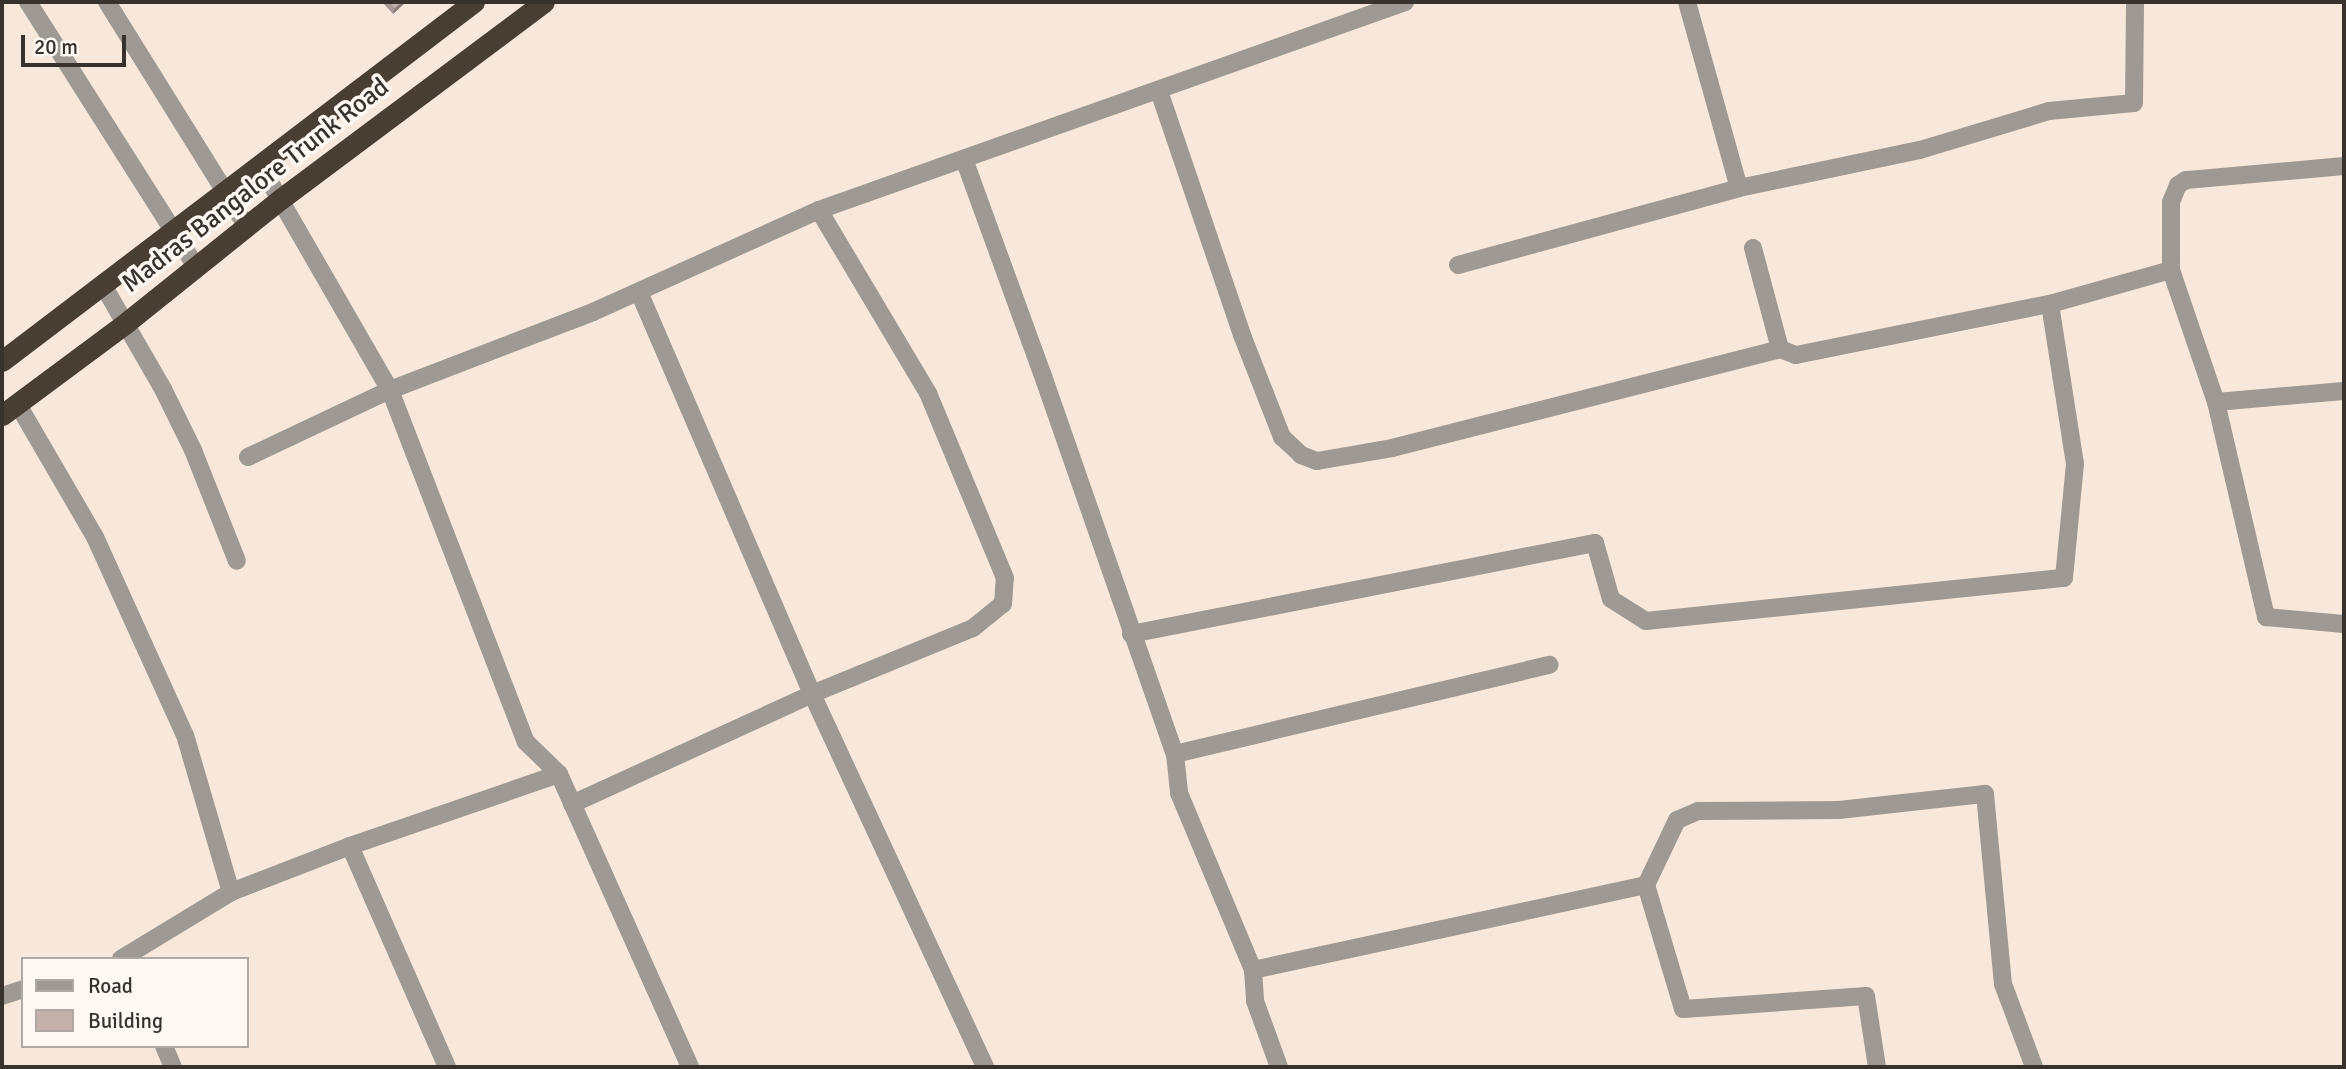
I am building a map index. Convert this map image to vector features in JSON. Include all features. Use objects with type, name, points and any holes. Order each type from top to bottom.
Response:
[{"type":"highway","points":[[2,361],[474,2]]},
{"type":"highway","name":"Madras Bangalore Trunk Road","points":[[10,409],[127,322],[246,225],[544,2]]},
{"type":"street","points":[[28,2],[195,265]]},
{"type":"street","points":[[107,2],[246,225]]},
{"type":"street","points":[[248,457],[390,390],[593,312],[819,210],[1405,2]]},
{"type":"street","points":[[1687,2],[1738,188]]},
{"type":"street","points":[[1458,265],[1738,188],[1920,150],[2049,111],[2134,103],[2135,2]]},
{"type":"street","points":[[1159,91],[1242,335],[1282,437],[1301,455],[1317,461],[1392,448],[1780,349],[1796,355],[2050,304],[2171,270]]},
{"type":"street","points":[[964,159],[1042,373],[1174,754],[1179,793],[1253,970],[1255,1001],[1279,1067]]},
{"type":"street","points":[[260,165],[282,198],[390,390],[526,742],[559,774],[690,1067]]},
{"type":"street","points":[[2344,166],[2186,180],[2178,185],[2171,202],[2171,270],[2216,402],[2266,617],[2344,624]]},
{"type":"street","points":[[572,804],[812,694],[973,628],[1003,604],[1005,578],[928,393],[819,210]]},
{"type":"street","points":[[1753,248],[1780,349]]},
{"type":"street","points":[[103,285],[127,322],[193,450],[237,561]]},
{"type":"street","points":[[639,292],[812,694],[985,1067]]},
{"type":"street","points":[[1132,634],[1595,543],[1611,599],[1646,621],[2064,578],[2075,464],[2050,304]]},
{"type":"street","points":[[2216,402],[2344,391]]},
{"type":"street","points":[[10,409],[95,537],[185,735],[231,892]]},
{"type":"street","points":[[1174,754],[1550,665]]},
{"type":"street","points":[[128,957],[231,892],[350,846],[559,774]]},
{"type":"street","points":[[1877,1067],[1866,996],[1683,1009],[1646,885],[1677,820],[1698,811],[1839,810],[1985,794],[2003,984],[2034,1067]]},
{"type":"street","points":[[350,846],[447,1067]]},
{"type":"street","points":[[1253,970],[1646,885]]},
{"type":"street","points":[[2,996],[21,990]]},
{"type":"street","points":[[165,1048],[173,1067]]},
{"type":"building","points":[[389,2],[402,2],[395,8]]}]
